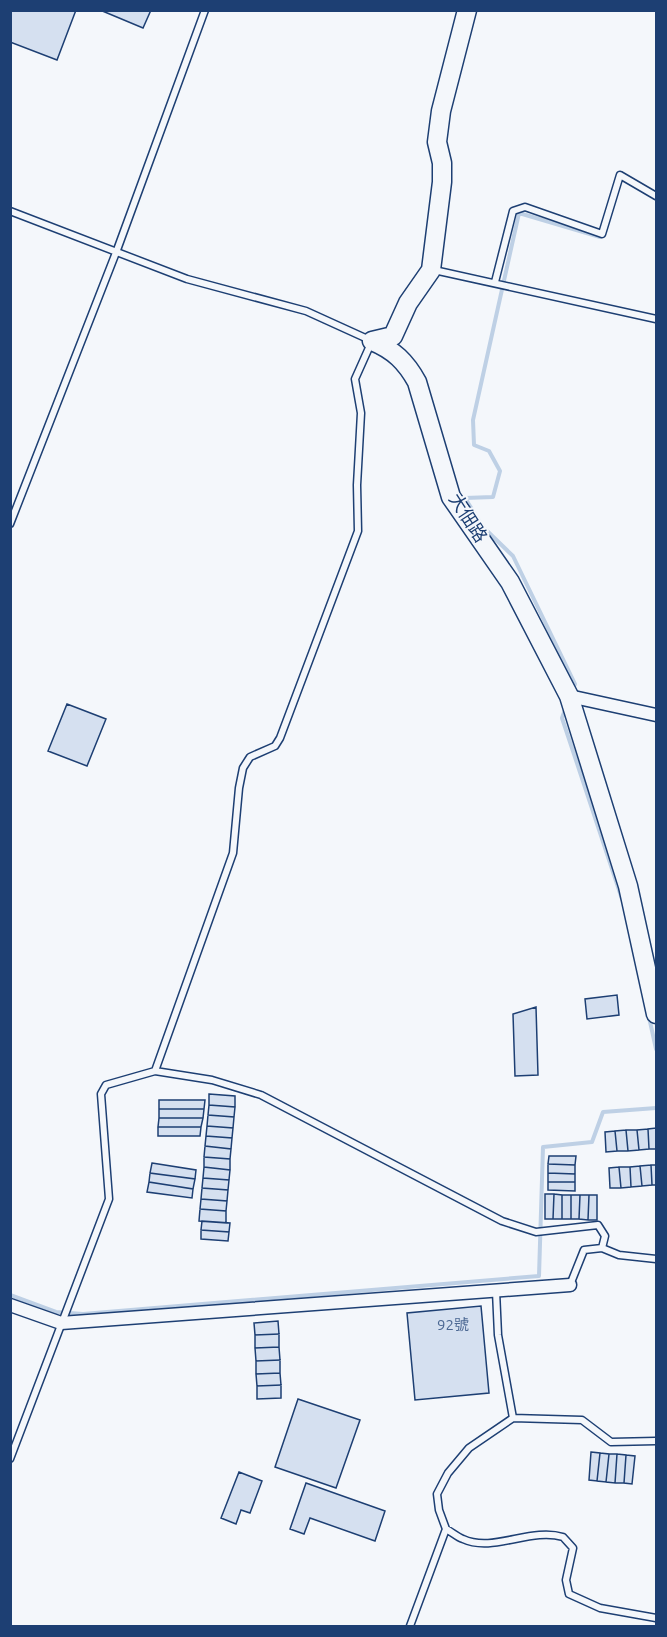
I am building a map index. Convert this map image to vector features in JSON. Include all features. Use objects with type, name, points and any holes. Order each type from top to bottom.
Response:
[{"type":"street","points":[[372,341],[393,336],[408,303],[431,270],[442,182],[442,163],[438,142],[441,111],[467,10]]},
{"type":"street","name":"大佃路","points":[[372,341],[388,348],[407,364],[417,382],[451,497],[510,582],[569,696],[627,886],[657,1014]]},
{"type":"street","points":[[569,696],[657,715]]},
{"type":"street","points":[[10,1305],[61,1323],[570,1285]]},
{"type":"lane","points":[[10,524],[117,250],[205,10]]},
{"type":"lane","points":[[495,282],[513,211],[519,207],[602,234],[620,175],[657,196]]},
{"type":"lane","points":[[10,211],[117,250],[187,279],[306,311],[372,341],[355,379],[361,413],[357,485],[358,531],[280,738],[275,746],[250,757],[243,768],[238,788],[233,853],[155,1071]]},
{"type":"lane","points":[[431,270],[495,282],[657,319]]},
{"type":"lane","points":[[10,1459],[109,1199],[101,1094],[106,1085],[155,1071],[212,1080],[261,1095],[502,1221],[536,1232],[598,1225],[605,1236],[602,1248]]},
{"type":"lane","points":[[570,1285],[584,1250],[602,1248],[619,1255],[657,1259]]},
{"type":"lane","points":[[496,1290],[498,1335],[513,1418]]},
{"type":"lane","points":[[657,1441],[611,1442],[582,1420],[513,1418],[469,1448],[448,1473],[437,1494],[439,1510],[446,1529],[464,1540],[482,1542],[539,1535],[563,1536],[573,1548],[566,1580],[570,1594],[600,1608],[657,1618]]},
{"type":"lane","points":[[410,1626],[446,1529]]},
{"type":"building","points":[[10,10],[76,10],[57,60],[10,42]]},
{"type":"building","points":[[100,10],[151,10],[143,28]]},
{"type":"building","points":[[67,704],[106,719],[87,766],[48,751]]},
{"type":"building","points":[[617,995],[619,1015],[587,1019],[585,999]]},
{"type":"building","points":[[536,1007],[538,1075],[515,1076],[513,1014]]},
{"type":"building","points":[[209,1094],[235,1096],[235,1107],[209,1105]]},
{"type":"building","points":[[159,1100],[205,1100],[204,1109],[159,1109]]},
{"type":"building","points":[[209,1105],[235,1107],[234,1117],[208,1115]]},
{"type":"building","points":[[159,1109],[204,1109],[203,1118],[159,1118]]},
{"type":"building","points":[[208,1115],[234,1117],[233,1128],[207,1126]]},
{"type":"building","points":[[159,1118],[203,1118],[201,1127],[158,1127]]},
{"type":"building","points":[[207,1126],[233,1128],[232,1138],[206,1136]]},
{"type":"building","points":[[158,1127],[201,1127],[200,1136],[158,1136]]},
{"type":"building","points":[[656,1128],[656,1149],[649,1149],[648,1129]]},
{"type":"building","points":[[648,1129],[649,1149],[639,1150],[637,1130]]},
{"type":"building","points":[[626,1130],[628,1151],[617,1151],[615,1131]]},
{"type":"building","points":[[626,1130],[637,1130],[639,1150],[628,1151]]},
{"type":"building","points":[[615,1131],[617,1151],[606,1152],[605,1132]]},
{"type":"building","points":[[206,1136],[232,1138],[231,1149],[205,1146]]},
{"type":"building","points":[[205,1146],[231,1149],[230,1159],[204,1157]]},
{"type":"building","points":[[549,1156],[576,1156],[575,1165],[548,1164]]},
{"type":"building","points":[[204,1157],[230,1159],[230,1170],[204,1167]]},
{"type":"building","points":[[152,1163],[196,1170],[195,1179],[150,1173]]},
{"type":"building","points":[[548,1164],[575,1165],[575,1174],[548,1173]]},
{"type":"building","points":[[651,1165],[656,1165],[656,1185],[652,1185]]},
{"type":"building","points":[[651,1165],[652,1185],[642,1186],[640,1166]]},
{"type":"building","points":[[640,1166],[642,1186],[631,1187],[630,1167]]},
{"type":"building","points":[[204,1167],[230,1170],[229,1180],[203,1178]]},
{"type":"building","points":[[619,1167],[621,1188],[610,1188],[609,1168]]},
{"type":"building","points":[[619,1167],[630,1167],[631,1187],[621,1188]]},
{"type":"building","points":[[150,1173],[195,1179],[193,1189],[149,1182]]},
{"type":"building","points":[[548,1173],[575,1174],[575,1182],[548,1182]]},
{"type":"building","points":[[203,1178],[229,1180],[228,1190],[202,1188]]},
{"type":"building","points":[[149,1182],[193,1189],[192,1198],[147,1192]]},
{"type":"building","points":[[548,1182],[575,1182],[575,1191],[548,1190]]},
{"type":"building","points":[[202,1188],[228,1190],[227,1201],[201,1199]]},
{"type":"building","points":[[545,1194],[554,1194],[553,1219],[545,1219]]},
{"type":"building","points":[[554,1194],[562,1195],[562,1219],[553,1219]]},
{"type":"building","points":[[562,1195],[571,1195],[571,1219],[562,1219]]},
{"type":"building","points":[[571,1195],[580,1195],[579,1219],[571,1219]]},
{"type":"building","points":[[580,1195],[589,1195],[588,1220],[579,1219]]},
{"type":"building","points":[[589,1195],[597,1195],[597,1220],[588,1220]]},
{"type":"building","points":[[201,1199],[227,1201],[226,1211],[200,1209]]},
{"type":"building","points":[[200,1209],[226,1211],[226,1223],[199,1221]]},
{"type":"building","points":[[202,1221],[230,1223],[229,1232],[201,1230]]},
{"type":"building","points":[[201,1230],[229,1232],[228,1241],[201,1239]]},
{"type":"building","points":[[481,1306],[489,1393],[415,1400],[407,1313]]},
{"type":"building","points":[[278,1321],[279,1334],[255,1335],[254,1323]]},
{"type":"building","points":[[279,1334],[279,1347],[255,1348],[255,1335]]},
{"type":"building","points":[[279,1347],[280,1360],[256,1361],[255,1348]]},
{"type":"building","points":[[280,1360],[280,1373],[256,1374],[256,1361]]},
{"type":"building","points":[[280,1373],[281,1385],[257,1386],[256,1374]]},
{"type":"building","points":[[281,1385],[281,1398],[257,1399],[257,1386]]},
{"type":"building","points":[[298,1399],[360,1420],[336,1488],[275,1467]]},
{"type":"building","points":[[591,1452],[600,1453],[597,1481],[589,1480]]},
{"type":"building","points":[[600,1453],[609,1454],[606,1482],[597,1481]]},
{"type":"building","points":[[609,1454],[617,1454],[615,1483],[606,1482]]},
{"type":"building","points":[[617,1454],[626,1455],[624,1483],[615,1483]]},
{"type":"building","points":[[626,1455],[635,1456],[632,1484],[624,1483]]},
{"type":"building","points":[[239,1472],[262,1481],[250,1513],[241,1510],[236,1524],[221,1518]]},
{"type":"building","points":[[306,1483],[385,1511],[375,1541],[310,1518],[304,1534],[290,1529]]},
{"type":"waterway","points":[[573,689],[575,684],[513,556],[483,527],[465,498],[493,497],[500,471],[489,451],[474,445],[473,420],[519,213],[600,237]]},
{"type":"waterway","points":[[566,707],[562,718],[622,899]]},
{"type":"waterway","points":[[649,1017],[656,1049]]},
{"type":"waterway","points":[[10,1295],[56,1312],[83,1314],[539,1276],[543,1147],[592,1142],[603,1112],[656,1108]]}]
